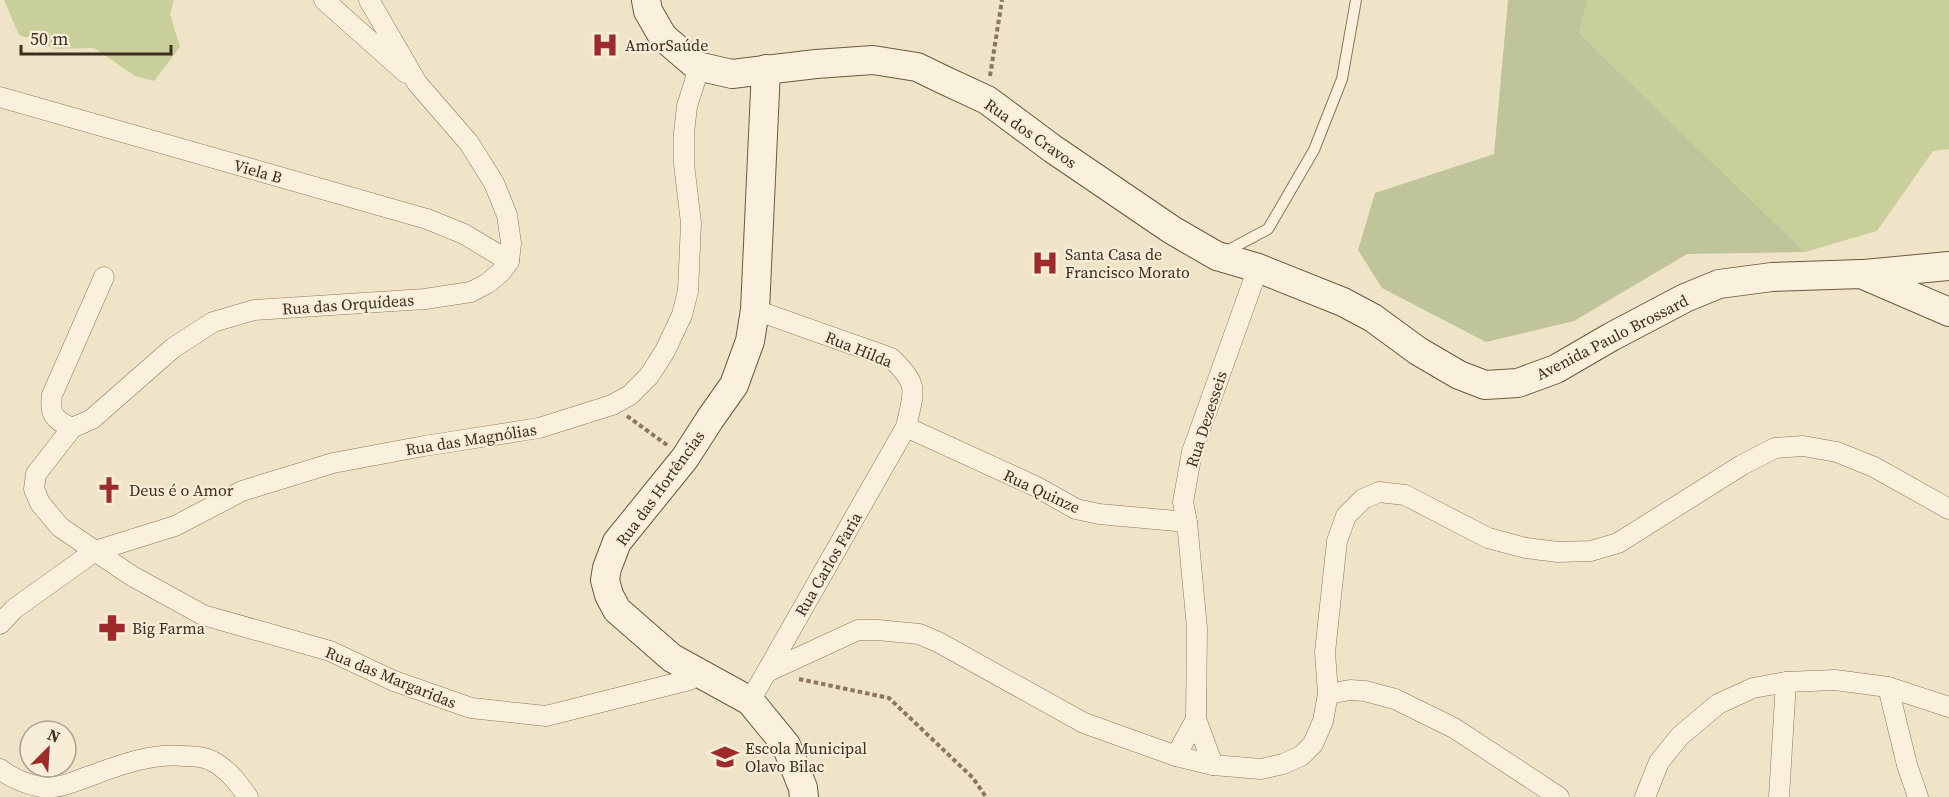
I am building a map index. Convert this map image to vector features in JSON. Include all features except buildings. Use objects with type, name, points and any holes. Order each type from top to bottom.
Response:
[{"type":"main road","name":"Rua dos Cravos","points":[[646,0],[648,12],[663,37],[697,66],[732,74],[873,60],[917,67],[987,100],[1053,149],[1178,234],[1217,256],[1258,268]]},
{"type":"main road","name":"Rua das Hortências","points":[[750,701],[672,658],[617,610],[609,595],[605,580],[617,542],[685,459],[734,385],[750,341],[755,310],[766,69]]},
{"type":"main road","points":[[1861,274],[1949,266]]},
{"type":"main road","name":"Avenida Paulo Brossard","points":[[1258,268],[1343,302],[1373,318],[1428,357],[1459,375],[1485,385],[1518,383],[1556,369],[1674,303],[1719,284],[1772,277],[1861,274],[1949,312]]},
{"type":"main road","points":[[750,701],[786,745],[803,788],[804,797]]},
{"type":"street","points":[[324,0],[417,83],[469,143],[494,183],[507,215],[511,243],[509,261]]},
{"type":"street","points":[[369,0],[417,83]]},
{"type":"street","name":"Rua das Magnólias","points":[[0,624],[14,609],[95,551],[175,526],[242,491],[333,463],[539,428],[612,405],[630,395],[649,376],[664,351],[682,315],[688,291],[691,223],[684,164],[684,134],[687,106],[697,66]]},
{"type":"street","name":"Viela B","points":[[0,97],[427,219],[464,234],[509,261]]},
{"type":"street","name":"Rua das Orquídeas","points":[[95,551],[60,527],[40,503],[34,489],[36,474],[72,428],[92,419],[173,348],[213,322],[254,310],[425,299],[471,292],[488,284],[509,261]]},
{"type":"street","name":"Rua Dezesseis","points":[[1213,765],[1196,719],[1197,628],[1183,502],[1192,452],[1258,268]]},
{"type":"street","points":[[72,428],[54,416],[50,407],[52,395],[104,277]]},
{"type":"street","name":"Rua Hilda","points":[[755,310],[891,358],[912,381],[913,396],[906,427]]},
{"type":"street","name":"Rua Quinze","points":[[906,427],[1035,486],[1076,509],[1099,514],[1187,522]]},
{"type":"street","name":"Rua Carlos Faria","points":[[750,701],[906,427]]},
{"type":"street","points":[[767,672],[858,630],[919,634],[938,642],[1084,723],[1176,756],[1213,765],[1261,769],[1283,764],[1301,756],[1313,744],[1323,721],[1328,694],[1325,651],[1337,541],[1346,516],[1363,499],[1379,492],[1405,495],[1488,538],[1526,548],[1558,552],[1591,551],[1618,543],[1743,465],[1775,448],[1803,446],[1837,452],[1874,467],[1949,509]]},
{"type":"street","name":"Rua das Margaridas","points":[[95,551],[132,576],[203,615],[330,651],[394,681],[471,708],[546,716],[689,680],[702,673]]},
{"type":"street","points":[[1645,797],[1659,762],[1680,736],[1718,704],[1752,688],[1786,682],[1835,680],[1888,687],[1949,707]]},
{"type":"street","points":[[1779,797],[1786,682]]},
{"type":"street","points":[[1888,687],[1907,765],[1918,797]]},
{"type":"street","points":[[1328,694],[1350,690],[1365,691],[1395,699],[1454,728],[1559,797]]},
{"type":"street","name":"Rua Dezesseis","points":[[1176,756],[1196,719]]},
{"type":"street","points":[[0,769],[7,775],[43,788],[63,785],[139,758],[165,754],[193,756],[211,760],[237,780],[248,797]]},
{"type":"lane","points":[[1217,256],[1268,229],[1314,150],[1342,79],[1356,0]]},
{"type":"path","points":[[987,100],[1002,0]]},
{"type":"path","points":[[612,405],[685,459]]},
{"type":"path","points":[[767,672],[889,698],[973,778],[986,797]]},
{"type":"green space","points":[[4,0],[174,0],[170,14],[180,47],[154,81],[135,76],[94,48],[56,49],[19,35]]},
{"type":"green space","points":[[1508,0],[1588,0],[1579,33],[1805,252],[1687,254],[1574,321],[1486,342],[1382,288],[1358,250],[1375,193],[1494,154]]},
{"type":"green space","points":[[1588,0],[1949,0],[1949,149],[1933,151],[1877,231],[1805,252],[1579,33]]},
{"type":"place","name":"AmorSaúde","points":[[605,45]]},
{"type":"place","name":"Santa Casa de Francisco Morato","points":[[1045,263]]},
{"type":"place","name":"Deus é o Amor","points":[[109,490]]},
{"type":"place","name":"Big Farma","points":[[112,628]]},
{"type":"place","name":"Escola Municipal Olavo Bilac","points":[[725,757]]}]
